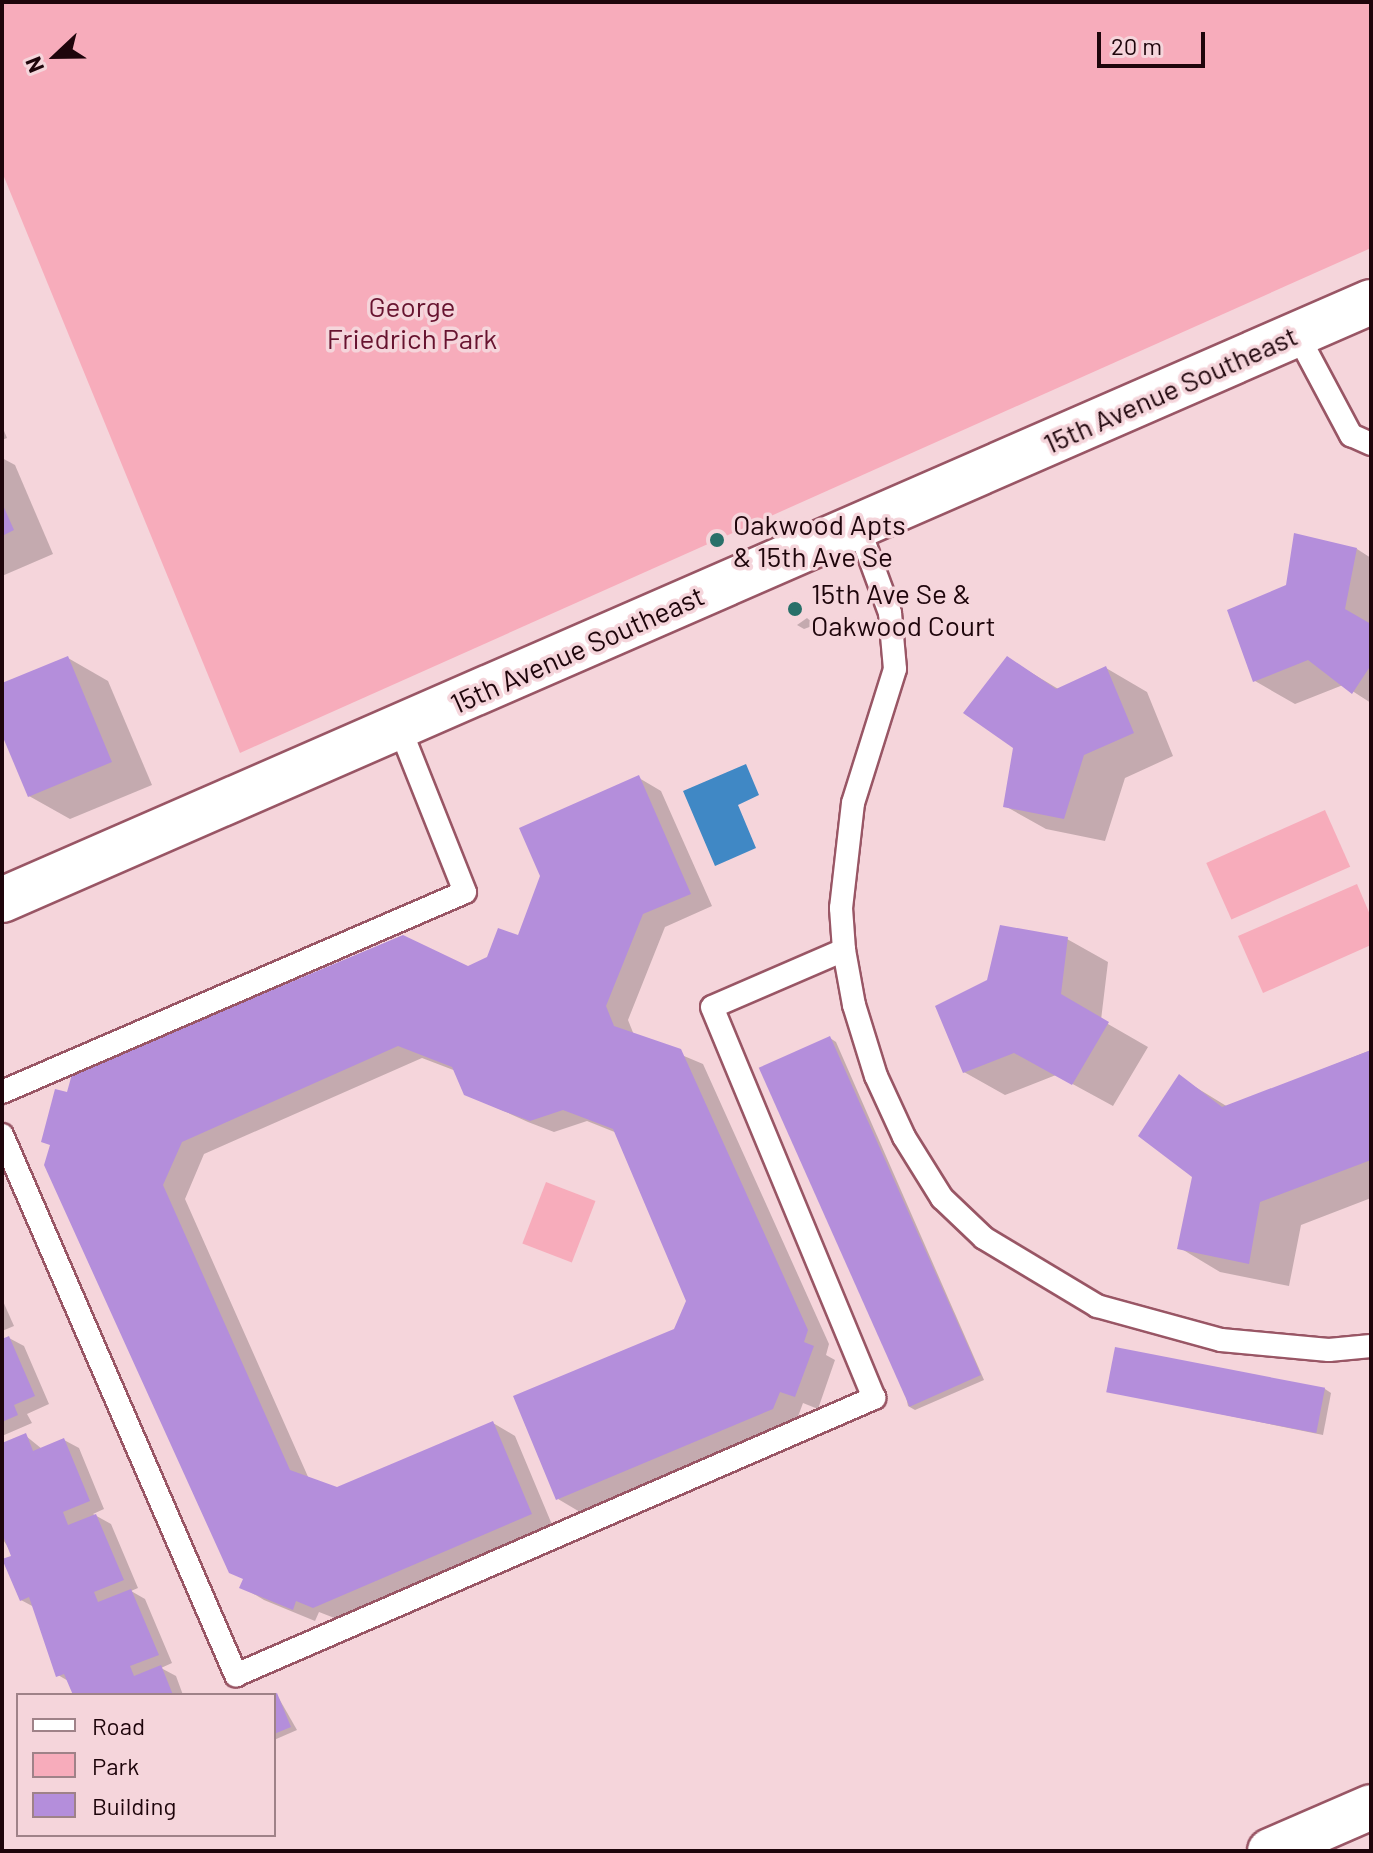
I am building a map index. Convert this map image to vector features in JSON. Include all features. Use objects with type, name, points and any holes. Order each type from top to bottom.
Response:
[{"type":"street","name":"15th Avenue Southeast","points":[[2,900],[1371,302]]},
{"type":"street","points":[[1270,1851],[1371,1807]]},
{"type":"lane","points":[[1297,334],[1351,435],[1371,444]]},
{"type":"lane","points":[[858,526],[890,613],[895,669],[853,803],[841,908],[844,950],[854,1005],[876,1076],[904,1137],[942,1198],[984,1238],[1040,1277],[1097,1306],[1161,1326],[1277,1347],[1371,1346]]},
{"type":"lane","points":[[2,1092],[465,892],[399,726]]},
{"type":"lane","points":[[2,1135],[236,1675],[874,1398],[712,1007],[844,950]]},
{"type":"green space","name":"George Friedrich Park","points":[[2,2],[1371,2],[1371,248],[240,753],[2,172]]},
{"type":"green space","points":[[1325,810],[1350,867],[1231,920],[1206,863]]},
{"type":"green space","points":[[1357,884],[1371,917],[1371,945],[1263,993],[1238,936]]},
{"type":"green space","points":[[546,1182],[595,1201],[572,1263],[522,1244]]},
{"type":"water","points":[[746,764],[759,795],[738,805],[756,848],[715,866],[683,791]]},
{"type":"building","points":[[2,503],[14,530],[2,536]]},
{"type":"building","points":[[1294,533],[1357,548],[1345,609],[1371,624],[1371,665],[1352,694],[1308,660],[1253,682],[1227,610],[1286,585]]},
{"type":"building","points":[[68,656],[112,762],[28,797],[2,735],[2,683]]},
{"type":"building","points":[[1007,656],[1056,689],[1106,666],[1134,733],[1084,755],[1064,819],[1003,807],[1013,748],[963,713]]},
{"type":"building","points":[[639,775],[691,894],[643,914],[606,1006],[614,1026],[681,1049],[808,1330],[804,1342],[814,1346],[795,1397],[780,1392],[773,1409],[556,1500],[513,1396],[674,1329],[686,1301],[613,1129],[563,1110],[530,1121],[503,1111],[464,1095],[452,1067],[398,1046],[182,1142],[163,1185],[290,1470],[337,1487],[493,1421],[532,1514],[313,1608],[296,1601],[293,1610],[239,1588],[243,1579],[229,1573],[44,1165],[50,1145],[41,1142],[55,1089],[67,1092],[72,1074],[403,935],[468,966],[487,957],[498,928],[518,935],[540,876],[519,828]]},
{"type":"building","points":[[1000,925],[1068,937],[1061,994],[1109,1022],[1072,1085],[1014,1053],[963,1073],[935,1006],[987,980]]},
{"type":"building","points":[[830,1036],[981,1375],[910,1407],[759,1068]]},
{"type":"building","points":[[1371,1050],[1371,1160],[1260,1202],[1249,1264],[1177,1249],[1192,1177],[1138,1136],[1179,1074],[1222,1107]]},
{"type":"building","points":[[9,1336],[35,1396],[14,1405],[18,1415],[2,1422],[2,1339]]},
{"type":"building","points":[[1115,1347],[1325,1388],[1316,1433],[1106,1392]]},
{"type":"building","points":[[26,1433],[33,1451],[64,1438],[90,1501],[63,1512],[68,1525],[96,1514],[124,1580],[94,1592],[98,1602],[131,1589],[159,1655],[130,1666],[134,1676],[161,1665],[172,1693],[72,1693],[64,1674],[56,1677],[29,1597],[20,1601],[2,1559],[11,1556],[2,1533],[2,1443]]},
{"type":"building","points":[[276,1693],[291,1727],[276,1733]]},
{"type":"place","name":"Oakwood Apts & 15th Ave Se","points":[[717,540]]},
{"type":"place","name":"15th Ave Se & Oakwood Court","points":[[795,609]]}]
